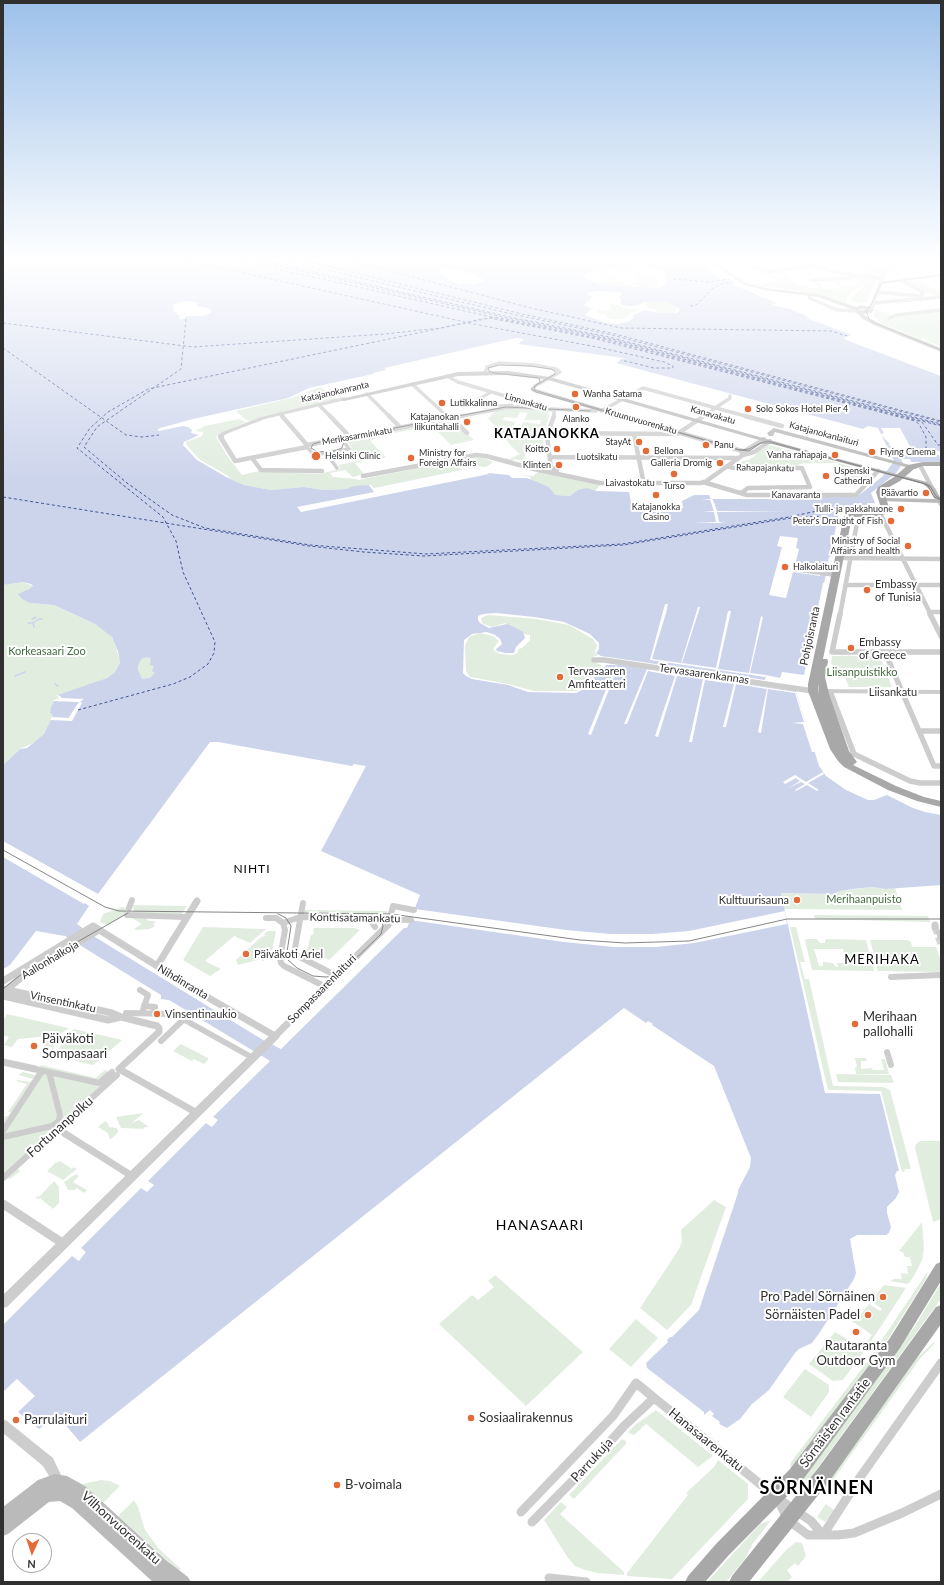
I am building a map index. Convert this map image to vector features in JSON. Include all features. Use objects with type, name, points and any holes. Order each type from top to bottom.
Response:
[{"type":"main road","points":[[901,334],[941,350]]},
{"type":"main road","points":[[903,334],[941,350]]},
{"type":"main road","name":"Katajanokanranta","points":[[344,399],[447,376],[485,373]]},
{"type":"main road","name":"Kanavakatu","points":[[485,373],[521,374],[550,379],[698,420],[774,433],[878,471],[926,484],[932,488]]},
{"type":"main road","name":"Katajanokanlaituri","points":[[774,433],[916,467]]},
{"type":"main road","points":[[850,520],[851,515],[882,513],[885,510],[884,492],[895,476],[916,467],[941,465]]},
{"type":"main road","points":[[932,488],[940,502]]},
{"type":"main road","points":[[885,500],[940,502]]},
{"type":"main road","points":[[850,520],[856,518],[882,517],[888,515],[891,512],[885,500]]},
{"type":"main road","name":"Pohjoisranta","points":[[846,755],[823,692],[821,677],[845,558],[850,520]]},
{"type":"main road","name":"Pohjoisranta","points":[[823,692],[813,677],[831,574],[845,558]]},
{"type":"main road","points":[[846,755],[851,761],[861,768],[913,790],[941,797]]},
{"type":"main road","points":[[846,755],[847,765],[868,778],[907,795],[941,804]]},
{"type":"main road","name":"Sörnäisten rantatie","points":[[694,1582],[722,1550],[799,1472],[895,1343],[941,1268]]},
{"type":"main road","name":"Sörnäisten rantatie","points":[[738,1582],[792,1515],[941,1312]]},
{"type":"main road","name":"Vilhonvuorenkatu","points":[[55,1488],[67,1483],[80,1491],[162,1566],[183,1582]]},
{"type":"main road","points":[[3,1516],[43,1484],[55,1488],[3,1529]]},
{"type":"main road","name":"Vilhonvuorenkatu","points":[[55,1488],[78,1503],[164,1582]]},
{"type":"street","points":[[485,373],[487,367],[499,363],[534,365],[551,368],[560,372],[550,379]]},
{"type":"street","name":"Linnankatu","points":[[447,376],[455,381],[554,410],[609,412]]},
{"type":"street","name":"Kruunuvuorenkatu","points":[[550,379],[532,389],[536,392],[601,411]]},
{"type":"street","points":[[412,384],[467,433]]},
{"type":"street","name":"Katajanokanlaituri","points":[[622,399],[643,388],[716,408],[774,433]]},
{"type":"street","points":[[491,392],[478,399],[484,407],[513,405],[520,400]]},
{"type":"street","points":[[367,394],[401,428]]},
{"type":"street","points":[[548,433],[673,434],[679,432],[716,408],[730,398],[730,396]]},
{"type":"street","name":"Katajanokanranta","points":[[236,461],[221,438],[221,434],[259,419],[344,399]]},
{"type":"street","points":[[601,411],[622,399]]},
{"type":"street","points":[[280,414],[314,455],[349,448],[344,442],[349,437],[319,405]]},
{"type":"street","name":"Merikasarminkatu","points":[[236,461],[349,437],[509,407],[554,410]]},
{"type":"street","points":[[550,457],[548,433],[554,417],[554,410]]},
{"type":"street","name":"Kruunuvuorenkatu","points":[[609,412],[679,432],[742,455]]},
{"type":"street","points":[[742,455],[750,453],[774,433]]},
{"type":"street","points":[[704,482],[774,433]]},
{"type":"street","points":[[636,434],[638,456],[643,480]]},
{"type":"street","points":[[326,453],[337,468]]},
{"type":"street","name":"Laivastokatu","points":[[363,476],[476,455],[486,456],[534,470],[600,483],[704,482]]},
{"type":"street","name":"Luotsikatu","points":[[550,457],[742,455]]},
{"type":"street","name":"Laivastokatu","points":[[550,457],[552,469],[601,480],[704,482]]},
{"type":"street","points":[[252,458],[261,470],[322,471]]},
{"type":"street","name":"Rahapajankatu","points":[[727,466],[734,468],[802,468],[810,488],[748,488],[741,493]]},
{"type":"street","points":[[916,467],[932,488]]},
{"type":"street","name":"Kanavaranta","points":[[704,482],[753,495],[856,495],[878,471]]},
{"type":"street","points":[[829,474],[836,476]]},
{"type":"street","points":[[882,517],[941,636]]},
{"type":"street","name":"Pohjoisranta","points":[[865,518],[857,523],[845,558],[846,585],[832,652],[885,652]]},
{"type":"street","points":[[845,558],[941,559]]},
{"type":"street","points":[[794,569],[831,574]]},
{"type":"street","points":[[846,585],[941,585]]},
{"type":"street","points":[[929,612],[941,612]]},
{"type":"street","points":[[941,652],[885,652],[934,766],[941,766]]},
{"type":"street","name":"Tervasaarenkannas","points":[[594,660],[611,661],[823,692]]},
{"type":"street","name":"Liisankatu","points":[[823,692],[941,692]]},
{"type":"street","points":[[919,731],[941,730]]},
{"type":"street","points":[[846,755],[910,781],[920,783],[941,783]]},
{"type":"street","points":[[130,908],[132,900]]},
{"type":"street","points":[[156,966],[197,901]]},
{"type":"street","points":[[303,903],[294,954],[333,974]]},
{"type":"street","name":"Konttisatamankatu","points":[[300,917],[369,918],[389,922],[409,919],[413,910],[393,906],[389,922]]},
{"type":"street","points":[[127,915],[185,917]]},
{"type":"street","points":[[283,923],[300,917]]},
{"type":"street","points":[[266,918],[276,918],[283,923],[285,930],[280,958],[281,963],[284,966],[322,985]]},
{"type":"street","points":[[369,918],[375,926]]},
{"type":"street","name":"Sompasaarenlaituri","points":[[3,1303],[255,1056],[389,922]]},
{"type":"street","name":"Nihdinranta","points":[[96,928],[272,1039]]},
{"type":"street","name":"Aallonhalkoja","points":[[4,992],[24,975],[96,928]]},
{"type":"street","points":[[941,933],[939,933],[941,938]]},
{"type":"street","name":"Aallonhalkoja","points":[[3,982],[13,974],[74,942]]},
{"type":"street","points":[[922,973],[941,975]]},
{"type":"street","points":[[891,977],[920,977],[929,974]]},
{"type":"street","points":[[140,990],[148,995],[142,1013]]},
{"type":"street","name":"Vinsentinkatu","points":[[4,992],[108,1020],[124,1015],[157,1026],[160,1030],[158,1039]]},
{"type":"street","points":[[144,1006],[156,1006],[153,1014]]},
{"type":"street","points":[[124,1015],[142,1013],[174,1014],[255,1056]]},
{"type":"street","points":[[184,1019],[119,1069],[197,1113]]},
{"type":"street","points":[[887,1052],[891,1065]]},
{"type":"street","points":[[3,1062],[42,1071]]},
{"type":"street","points":[[42,1071],[60,1115],[59,1130]]},
{"type":"street","points":[[3,1131],[42,1071]]},
{"type":"street","name":"Fortunanpolku","points":[[3,1178],[59,1130],[114,1073],[99,1083],[42,1071]]},
{"type":"street","points":[[3,1137],[59,1130],[132,1176]]},
{"type":"street","points":[[3,1204],[64,1244]]},
{"type":"street","points":[[823,1535],[860,1476],[941,1364]]},
{"type":"street","name":"Hanasaarenkatu","points":[[521,1512],[613,1416],[636,1383],[776,1497]]},
{"type":"street","name":"Parrukuja","points":[[532,1522],[600,1454],[624,1426],[654,1398]]},
{"type":"street","points":[[3,1425],[48,1462],[53,1469],[55,1488]]},
{"type":"street","points":[[776,1497],[808,1535],[843,1535],[854,1533],[902,1513],[941,1494]]},
{"type":"street","points":[[548,1578],[586,1582]]},
{"type":"green space","points":[[907,334],[941,334],[941,347],[927,341],[924,338],[921,338],[922,340]]},
{"type":"green space","points":[[320,387],[338,399],[265,416],[250,421],[245,419],[236,411],[291,398]]},
{"type":"green space","points":[[516,408],[548,411],[549,417],[543,435],[535,435],[535,440],[543,440],[545,454],[525,454],[525,457],[522,457],[530,460],[542,469],[526,466],[530,463],[515,459],[510,462],[502,460],[506,458],[510,459],[520,454],[513,448],[488,418],[496,411]],"holes":[[[520,412],[528,413],[524,420],[541,420],[540,424],[523,422],[521,428],[513,427],[515,422],[503,420],[504,417],[517,418]]]},
{"type":"green space","points":[[239,419],[246,422],[220,433],[216,437],[228,457],[242,475],[259,471],[319,474],[340,469],[339,465],[359,461],[349,449],[352,448],[347,441],[446,420],[454,421],[474,440],[451,445],[435,429],[433,429],[434,428],[432,426],[388,434],[389,435],[370,440],[386,457],[355,463],[364,474],[353,477],[345,470],[330,473],[333,477],[358,480],[454,461],[462,470],[374,488],[371,485],[346,489],[323,490],[304,487],[271,490],[244,485],[228,478],[230,477],[199,459],[186,444],[186,442],[202,436],[203,432],[195,431],[205,426]]},
{"type":"green space","points":[[768,445],[829,460],[870,473],[862,482],[846,480],[842,473],[837,473],[836,470],[841,470],[838,463],[804,463],[795,466],[738,466],[743,461],[749,460]]},
{"type":"green space","points":[[484,458],[493,462],[486,467],[463,467],[457,462]]},
{"type":"green space","points":[[538,472],[600,485],[596,490],[582,489],[570,496],[554,495],[551,489],[547,486],[532,481],[530,479],[531,477],[521,475],[533,476]]},
{"type":"green space","name":"Korkeasaari Zoo","points":[[23,582],[33,586],[26,591],[30,603],[54,605],[95,624],[108,633],[112,637],[116,646],[120,663],[115,672],[107,678],[62,696],[44,734],[35,742],[20,749],[3,765],[3,585]]},
{"type":"green space","points":[[488,615],[537,619],[569,625],[593,639],[597,645],[595,653],[598,655],[593,657],[592,662],[602,665],[582,689],[576,691],[534,691],[508,684],[470,677],[466,671],[465,646],[469,637],[480,633],[493,636],[499,641],[493,649],[495,651],[500,654],[512,655],[518,653],[518,649],[522,648],[530,640],[530,635],[523,634],[505,623],[493,627],[482,623],[481,618]]},
{"type":"green space","points":[[137,652],[165,659],[146,686],[124,666]]},
{"type":"green space","name":"Liisanpuistikko","points":[[832,656],[880,656],[892,687],[849,687],[841,669],[831,664]]},
{"type":"green space","name":"Merihaanpuisto","points":[[872,887],[886,889],[895,888],[902,910],[784,909],[781,893],[833,894],[840,891]]},
{"type":"green space","points":[[133,905],[187,906],[181,915],[134,914]]},
{"type":"green space","points":[[122,907],[127,908],[125,915],[108,925],[100,922],[103,914]]},
{"type":"green space","points":[[304,910],[387,911],[388,917],[303,916]]},
{"type":"green space","points":[[814,915],[928,916],[930,922],[815,919]]},
{"type":"green space","points":[[132,918],[146,918],[149,921],[154,921],[156,923],[153,923],[155,926],[150,929],[137,930],[134,929],[142,924]]},
{"type":"green space","points":[[203,927],[266,929],[250,943],[234,936],[205,961],[221,969],[210,976],[183,960]]},
{"type":"green space","points":[[790,927],[796,927],[805,962],[800,962],[805,979],[809,979],[833,1086],[883,1087],[890,1090],[911,1169],[905,1169],[904,1172],[902,1172],[881,1091],[828,1090]]},
{"type":"green space","points":[[314,928],[354,928],[360,930],[329,960],[307,950]]},
{"type":"green space","points":[[268,931],[276,931],[272,950],[265,954],[268,957],[274,958],[262,961],[261,959],[238,965],[236,960],[261,937],[265,936],[264,934]]},
{"type":"green space","points":[[817,939],[820,943],[825,943],[825,940],[827,939],[866,940],[874,971],[812,970],[805,940]],"holes":[[[814,949],[843,949],[844,954],[849,955],[851,962],[837,963],[837,967],[833,963],[823,962],[823,966],[819,966]]]},
{"type":"green space","points":[[870,940],[907,940],[911,942],[912,947],[936,947],[941,961],[941,972],[878,971]]},
{"type":"green space","points":[[7,1014],[69,1028],[59,1035],[18,1039],[12,1047],[4,1045],[9,1037],[3,1035],[3,1020]]},
{"type":"green space","points":[[74,1029],[122,1040],[93,1065],[56,1056],[59,1048],[65,1041],[64,1036]]},
{"type":"green space","points":[[59,1038],[53,1048],[55,1049],[54,1053],[49,1059],[46,1058],[52,1047],[42,1045],[42,1040]]},
{"type":"green space","points":[[181,1044],[208,1058],[208,1060],[204,1064],[194,1059],[192,1061],[173,1051]]},
{"type":"green space","points":[[855,1058],[866,1058],[867,1061],[861,1061],[861,1069],[872,1068],[873,1070],[884,1070],[881,1059],[885,1059],[889,1074],[856,1074],[855,1068],[857,1066]]},
{"type":"green space","points":[[41,1065],[96,1078],[105,1070],[118,1078],[52,1138],[54,1139],[47,1145],[45,1144],[18,1169],[20,1171],[10,1179],[8,1178],[3,1182],[3,1120],[11,1112],[8,1112],[27,1084],[16,1081],[30,1082],[33,1079],[18,1075],[23,1072],[35,1075]]},
{"type":"green space","points":[[836,1074],[891,1075],[894,1083],[838,1082]]},
{"type":"green space","points":[[143,1113],[132,1123],[139,1120],[149,1127],[145,1127],[143,1129],[121,1128],[116,1117]]},
{"type":"green space","points":[[105,1121],[108,1123],[109,1127],[117,1128],[118,1132],[111,1139],[109,1138],[108,1133],[98,1127]]},
{"type":"green space","points":[[920,1141],[941,1141],[941,1219],[933,1222],[915,1148],[916,1144]]},
{"type":"green space","points":[[60,1161],[72,1169],[73,1167],[77,1169],[63,1180],[47,1171],[56,1162],[57,1163]]},
{"type":"green space","points":[[76,1174],[79,1176],[73,1182],[87,1190],[84,1193],[77,1188],[74,1190],[68,1190],[64,1182]]},
{"type":"green space","points":[[54,1181],[59,1187],[59,1203],[53,1209],[40,1198],[35,1198],[41,1195]]},
{"type":"green space","points":[[714,1200],[726,1207],[691,1305],[667,1330],[640,1308],[679,1249],[682,1241],[681,1230]]},
{"type":"green space","points":[[922,1222],[924,1249],[922,1260],[916,1272],[907,1284],[890,1281],[894,1279],[902,1279],[901,1273],[908,1274],[907,1266],[912,1266],[910,1257],[905,1257],[903,1252],[899,1251]]},
{"type":"green space","points":[[928,1271],[926,1279],[881,1350],[792,1469],[790,1466],[791,1462],[867,1362]]},
{"type":"green space","points":[[495,1275],[583,1352],[526,1406],[439,1324],[472,1295],[478,1300],[494,1287],[488,1281]]},
{"type":"green space","points":[[941,1283],[941,1299],[808,1481],[804,1478],[915,1326]]},
{"type":"green space","points":[[884,1285],[906,1288],[874,1337],[843,1380],[833,1381],[809,1364],[835,1332],[862,1348],[872,1335],[852,1321],[853,1319],[857,1319],[869,1304],[880,1311],[882,1309],[871,1301]]},
{"type":"green space","points":[[636,1319],[658,1338],[631,1367],[609,1349]]},
{"type":"green space","points":[[934,1342],[935,1343],[919,1360],[825,1491],[822,1490],[917,1358]]},
{"type":"green space","points":[[805,1369],[829,1385],[829,1392],[811,1417],[783,1397]]},
{"type":"green space","points":[[656,1410],[713,1456],[698,1467],[646,1424],[634,1435],[628,1432]]},
{"type":"green space","points":[[622,1439],[626,1441],[626,1444],[574,1499],[569,1495]]},
{"type":"green space","points":[[718,1460],[748,1484],[748,1499],[672,1579],[627,1576],[627,1573],[688,1495],[686,1493],[714,1467]]},
{"type":"green space","points":[[101,1480],[110,1481],[120,1486],[103,1503],[83,1484]]},
{"type":"green space","points":[[134,1500],[138,1507],[145,1530],[159,1549],[181,1569],[179,1571],[118,1516]]},
{"type":"green space","points":[[561,1502],[567,1507],[560,1514],[624,1572],[624,1575],[598,1573],[585,1570],[575,1566],[568,1558],[544,1520]]},
{"type":"green space","points":[[826,1504],[835,1511],[825,1522],[817,1517]]},
{"type":"green space","points":[[771,1520],[752,1545],[745,1559],[726,1582],[707,1582],[760,1524]]},
{"type":"green space","points":[[796,1542],[802,1543],[806,1556],[798,1566],[795,1563],[787,1570],[792,1577],[787,1582],[758,1582],[786,1550]]},
{"type":"water","points":[[3,334],[849,334],[852,335],[844,337],[846,340],[941,376],[941,451],[898,452],[900,455],[939,455],[941,462],[911,462],[910,459],[901,459],[903,463],[896,473],[871,493],[875,503],[871,503],[871,509],[839,511],[804,675],[782,672],[780,678],[766,675],[765,680],[601,656],[596,653],[599,649],[599,643],[590,634],[564,622],[496,613],[483,614],[478,616],[478,620],[480,623],[489,628],[507,624],[523,632],[525,638],[516,647],[514,653],[497,651],[496,649],[502,644],[500,639],[487,632],[472,634],[464,640],[463,673],[466,676],[472,679],[508,685],[528,692],[576,693],[582,690],[606,665],[621,665],[796,691],[819,766],[826,776],[846,790],[868,800],[874,800],[887,795],[913,808],[941,815],[941,885],[886,889],[872,887],[840,891],[833,894],[781,893],[825,1093],[880,1094],[899,1171],[897,1171],[895,1175],[899,1192],[896,1198],[887,1207],[891,1227],[889,1233],[886,1235],[857,1235],[850,1239],[856,1273],[854,1279],[820,1332],[812,1343],[799,1349],[795,1353],[769,1390],[752,1404],[740,1419],[727,1428],[719,1424],[720,1422],[712,1416],[714,1414],[710,1410],[704,1415],[704,1412],[647,1368],[646,1363],[668,1342],[667,1340],[670,1337],[672,1337],[699,1310],[738,1190],[750,1167],[751,1158],[714,1066],[652,1025],[653,1024],[648,1021],[646,1023],[624,1008],[80,1442],[57,1415],[39,1429],[18,1412],[35,1396],[17,1379],[3,1392],[3,1325],[72,1256],[79,1261],[86,1252],[81,1248],[141,1188],[147,1192],[154,1185],[148,1181],[206,1123],[212,1127],[218,1120],[213,1117],[270,1061],[169,1000],[161,999],[161,995],[65,936],[36,931],[10,965],[3,969],[3,765],[20,749],[27,748],[44,734],[53,715],[50,713],[51,707],[54,701],[59,701],[61,696],[58,695],[107,678],[115,672],[120,663],[118,651],[112,637],[95,624],[54,605],[30,603],[22,599],[18,594],[33,586],[23,582],[3,585]],"holes":[[[516,338],[524,339],[518,344],[624,358],[616,363],[863,429],[868,426],[878,428],[894,461],[883,476],[858,496],[795,497],[796,499],[711,499],[709,495],[694,495],[682,501],[683,508],[632,507],[629,492],[597,491],[587,488],[578,490],[570,496],[555,495],[547,486],[527,478],[512,478],[509,475],[488,473],[472,468],[374,488],[371,485],[354,486],[346,489],[323,490],[304,487],[271,490],[244,485],[228,478],[197,460],[183,445],[184,442],[199,435],[191,433],[192,430],[188,427],[183,426],[159,431],[157,430],[193,419],[288,398],[309,388],[373,374],[386,370],[384,368]],[[146,657],[151,658],[150,665],[154,666],[152,671],[155,673],[150,678],[142,679],[138,670],[141,659]],[[210,742],[218,742],[352,766],[354,764],[366,766],[321,851],[420,895],[407,928],[404,928],[281,1049],[263,1040],[95,937],[77,924],[89,906],[85,903],[98,894]]]},
{"type":"pier","points":[[881,428],[900,428],[911,448],[891,448],[890,445],[887,445],[890,444],[881,435],[884,433]]},
{"type":"pier","points":[[472,468],[489,474],[301,512],[297,507],[374,492],[369,485],[374,488]]},
{"type":"pier","points":[[711,499],[713,500],[717,511],[788,512],[717,512],[719,522],[725,523],[694,523],[716,522],[714,512],[702,512],[714,511],[710,500],[701,500]]},
{"type":"pier","name":"Halkolaituri","points":[[780,536],[798,538],[796,548],[799,549],[795,565],[822,569],[820,576],[793,572],[786,598],[769,595],[782,547],[777,546]]},
{"type":"pier","points":[[665,604],[668,604],[666,613],[652,659],[681,663],[698,607],[700,607],[682,663],[716,668],[728,611],[731,611],[718,669],[749,673],[761,616],[763,617],[750,673],[766,675],[765,677],[650,660]]},
{"type":"pier","points":[[616,665],[617,667],[612,682],[591,735],[588,734]]},
{"type":"pier","points":[[647,669],[796,692],[815,752],[812,752],[803,724],[791,723],[804,722],[795,693],[768,689],[761,733],[758,732],[767,689],[736,684],[726,727],[723,727],[734,684],[705,680],[692,742],[689,742],[703,679],[677,676],[658,737],[655,736],[675,676],[648,671],[627,724],[624,724]]},
{"type":"pier","points":[[56,694],[62,698],[84,699],[80,702],[82,703],[72,721],[50,720],[52,717],[70,718],[69,717],[79,702],[52,701],[59,698]]},
{"type":"pier","points":[[823,772],[824,774],[808,783],[819,790],[817,791],[807,785],[796,791],[795,790],[805,784],[801,782],[788,788],[800,781],[796,778],[785,784],[783,782],[795,775],[806,782]]},
{"type":"pier","points":[[3,841],[98,894],[84,904],[3,857]]},
{"type":"pier","points":[[415,909],[566,930],[611,934],[652,934],[689,931],[785,911],[787,924],[694,943],[656,947],[614,947],[564,942],[410,920]]},
{"type":"waterway","points":[[32,619],[36,617]]},
{"type":"waterway","points":[[33,623],[39,619],[42,619]]},
{"type":"waterway","points":[[28,623],[33,623]]},
{"type":"waterway","points":[[33,623],[34,627]]},
{"type":"waterway","points":[[15,676],[25,672]]},
{"type":"ferry route","points":[[90,334],[183,346]]},
{"type":"ferry route","points":[[183,346],[185,334]]},
{"type":"ferry route","points":[[183,346],[193,347],[385,334]]},
{"type":"ferry route","points":[[154,388],[413,334]]},
{"type":"ferry route","points":[[527,334],[597,347],[664,362],[673,366],[673,368],[654,368],[621,360]]},
{"type":"ferry route","points":[[571,334],[915,421],[919,424],[926,437],[926,452]]},
{"type":"ferry route","points":[[576,334],[606,340],[922,422],[938,445],[941,445]]},
{"type":"ferry route","points":[[582,334],[603,338],[941,426]]},
{"type":"ferry route","points":[[588,334],[941,425]]},
{"type":"ferry route","points":[[594,334],[941,424]]},
{"type":"ferry route","points":[[607,334],[941,422]]},
{"type":"ferry route","points":[[615,334],[941,421]]},
{"type":"ferry route","points":[[840,334],[847,336]]},
{"type":"ferry route","points":[[154,388],[181,369],[183,346]]},
{"type":"ferry route","points":[[3,348],[102,418]]},
{"type":"ferry route","points":[[102,418],[108,412],[148,389],[154,388]]},
{"type":"ferry route","points":[[106,421],[154,388]]},
{"type":"ferry route","points":[[102,418],[106,421]]},
{"type":"ferry route","points":[[102,418],[90,428],[77,448],[163,517],[166,523]]},
{"type":"ferry route","points":[[106,421],[126,435],[142,437],[159,435]]},
{"type":"ferry route","points":[[106,421],[97,427],[84,447],[127,483],[172,515],[205,528],[310,545],[426,554],[622,544],[789,517],[831,508],[845,508],[850,510]]},
{"type":"ferry route","points":[[3,497],[166,523]]},
{"type":"ferry route","points":[[166,523],[309,546],[364,552],[424,556],[623,545],[791,518],[825,516]]},
{"type":"ferry route","points":[[78,710],[173,684],[190,677],[208,664],[214,653],[215,642],[183,572],[176,541],[166,523]]},
{"type":"tunnel","points":[[935,927],[941,944]]},
{"type":"tram line","points":[[902,334],[941,350]]},
{"type":"tram line","points":[[941,499],[936,496],[930,486],[926,484],[828,457],[768,441],[760,443],[749,449],[740,450],[534,390],[535,386],[555,374],[555,371],[551,369],[530,366],[499,365],[488,368],[489,371],[494,373],[539,378],[540,382],[531,389],[536,392],[739,450],[749,451],[761,443],[772,443],[922,483],[928,486],[934,497],[941,500]]},
{"type":"tram line","points":[[394,429],[348,438],[344,441],[342,448],[334,451],[318,452],[311,448],[313,444],[320,442],[506,407],[590,411]]},
{"type":"tram line","points":[[3,850],[105,907],[119,911],[391,914],[580,940],[625,943],[689,941],[787,919],[941,919]]},
{"type":"tram line","points":[[3,989],[23,973],[128,913]]},
{"type":"tram line","points":[[278,914],[286,918],[291,926],[287,952],[288,960],[297,968],[313,976],[326,977],[336,976],[342,972],[381,934],[383,926],[382,922],[371,914]]},
{"type":"place","name":"Wanha Satama","points":[[575,394]]},
{"type":"place","name":"Lutikkalinna","points":[[442,403]]},
{"type":"place","name":"Alanko","points":[[576,407]]},
{"type":"place","name":"Solo Sokos Hotel Pier 4","points":[[748,409]]},
{"type":"place","name":"Katajanokan liikuntahalli","points":[[467,422]]},
{"type":"place","name":"StayAt","points":[[639,442]]},
{"type":"place","name":"Panu","points":[[706,445]]},
{"type":"place","name":"Koitto","points":[[557,449]]},
{"type":"place","name":"Bellona","points":[[646,451]]},
{"type":"place","name":"Flying Cinema","points":[[872,452]]},
{"type":"place","name":"Vanha rahapaja","points":[[835,455]]},
{"type":"place","name":"Helsinki Clinic","points":[[316,456]]},
{"type":"place","name":"Ministry for Foreign Affairs","points":[[411,458]]},
{"type":"place","name":"Galleria Dromig","points":[[720,463]]},
{"type":"place","name":"Klinten","points":[[559,465]]},
{"type":"place","name":"Turso","points":[[674,474]]},
{"type":"place","name":"Uspenski Cathedral","points":[[826,476]]},
{"type":"place","name":"Päävartio","points":[[926,493]]},
{"type":"place","name":"Katajanokka Casino","points":[[656,495]]},
{"type":"place","name":"Tulli- ja pakkahuone","points":[[901,509]]},
{"type":"place","name":"Peter's Draught of Fish","points":[[891,521]]},
{"type":"place","name":"Ministry of Social Affairs and health","points":[[908,546]]},
{"type":"place","name":"Halkolaituri","points":[[785,567]]},
{"type":"place","name":"Embassy of Tunisia","points":[[867,590]]},
{"type":"place","name":"Embassy of Greece","points":[[851,648]]},
{"type":"place","name":"Tervasaaren Amfiteatteri","points":[[560,677]]},
{"type":"place","name":"Kulttuurisauna","points":[[797,900]]},
{"type":"place","name":"Päiväkoti Ariel","points":[[246,954]]},
{"type":"place","name":"Vinsentinaukio","points":[[157,1014]]},
{"type":"place","name":"Merihaan pallohalli","points":[[855,1024]]},
{"type":"place","name":"Päiväkoti Sompasaari","points":[[34,1046]]},
{"type":"place","name":"Pro Padel Sörnäinen","points":[[883,1297]]},
{"type":"place","name":"Sörnäisten Padel","points":[[868,1315]]},
{"type":"place","name":"Rautaranta Outdoor Gym","points":[[856,1332]]},
{"type":"place","name":"Sosiaalirakennus","points":[[471,1418]]},
{"type":"place","name":"Parrulaituri","points":[[16,1420]]},
{"type":"place","name":"B-voimala","points":[[337,1485]]},
{"type":"district","name":"KATAJANOKKA","points":[[547,434]]},
{"type":"district","name":"NIHTI","points":[[252,869]]},
{"type":"district","name":"MERIHAKA","points":[[882,960]]},
{"type":"district","name":"HANASAARI","points":[[540,1225]]},
{"type":"district","name":"SÖRNÄINEN","points":[[817,1488]]}]
